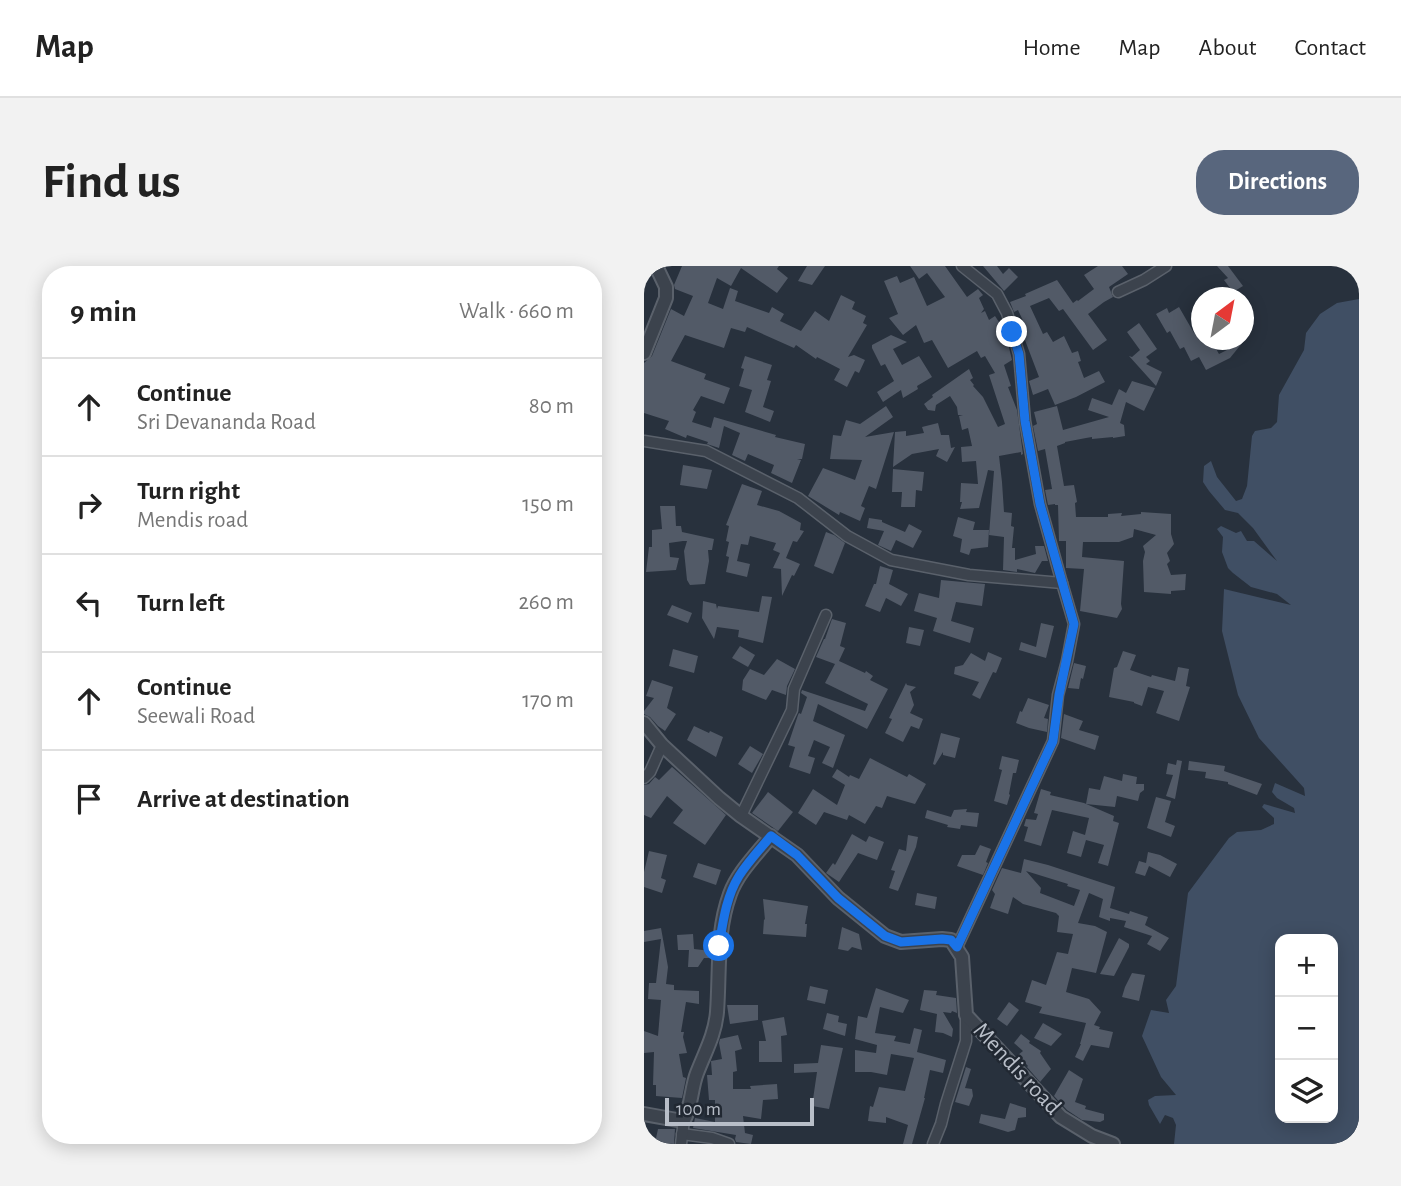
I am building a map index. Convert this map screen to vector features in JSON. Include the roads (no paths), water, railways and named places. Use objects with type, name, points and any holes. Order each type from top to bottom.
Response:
[{"type":"street","points":[[644,353],[666,298],[666,287],[656,266]]},
{"type":"street","points":[[644,723],[662,745],[719,798],[797,855],[838,898],[885,936],[901,942],[951,940],[957,947],[1053,741],[1059,695],[1074,624],[1040,504],[1025,421],[1019,354],[1007,313],[997,294],[962,266]]},
{"type":"street","points":[[1118,292],[1166,266]]},
{"type":"street","points":[[644,441],[706,451],[798,498],[848,536],[891,560],[970,575],[1062,583]]},
{"type":"street","points":[[741,816],[792,710],[794,689],[826,615]]},
{"type":"street","points":[[644,778],[662,745]]},
{"type":"street","points":[[729,1144],[712,1138],[682,1139],[684,1120],[697,1073],[715,1030],[719,946],[731,892],[740,875],[771,836]]},
{"type":"street","name":"Mendis road","points":[[957,947],[962,957],[966,1015],[1061,1117],[1092,1136],[1113,1144]]},
{"type":"street","points":[[933,1144],[966,1041],[966,1015]]},
{"type":"street","points":[[644,1114],[684,1120]]},
{"type":"water","points":[[1359,299],[1359,1144],[1174,1144],[1176,1125],[1173,1118],[1165,1115],[1160,1124],[1148,1100],[1155,1096],[1176,1095],[1161,1077],[1142,1036],[1151,1010],[1169,1013],[1166,1000],[1176,986],[1188,893],[1229,838],[1237,832],[1261,830],[1274,824],[1274,818],[1262,807],[1264,804],[1295,813],[1294,808],[1272,792],[1275,783],[1305,796],[1304,788],[1259,738],[1238,695],[1222,631],[1224,589],[1291,605],[1277,594],[1251,587],[1228,568],[1222,552],[1223,537],[1217,529],[1221,526],[1236,533],[1241,531],[1247,541],[1254,541],[1277,561],[1253,528],[1238,513],[1225,510],[1209,491],[1203,482],[1204,466],[1211,461],[1217,477],[1236,501],[1242,499],[1247,486],[1252,436],[1255,431],[1271,428],[1277,422],[1279,395],[1304,350],[1306,333],[1320,314],[1337,303]]}]
